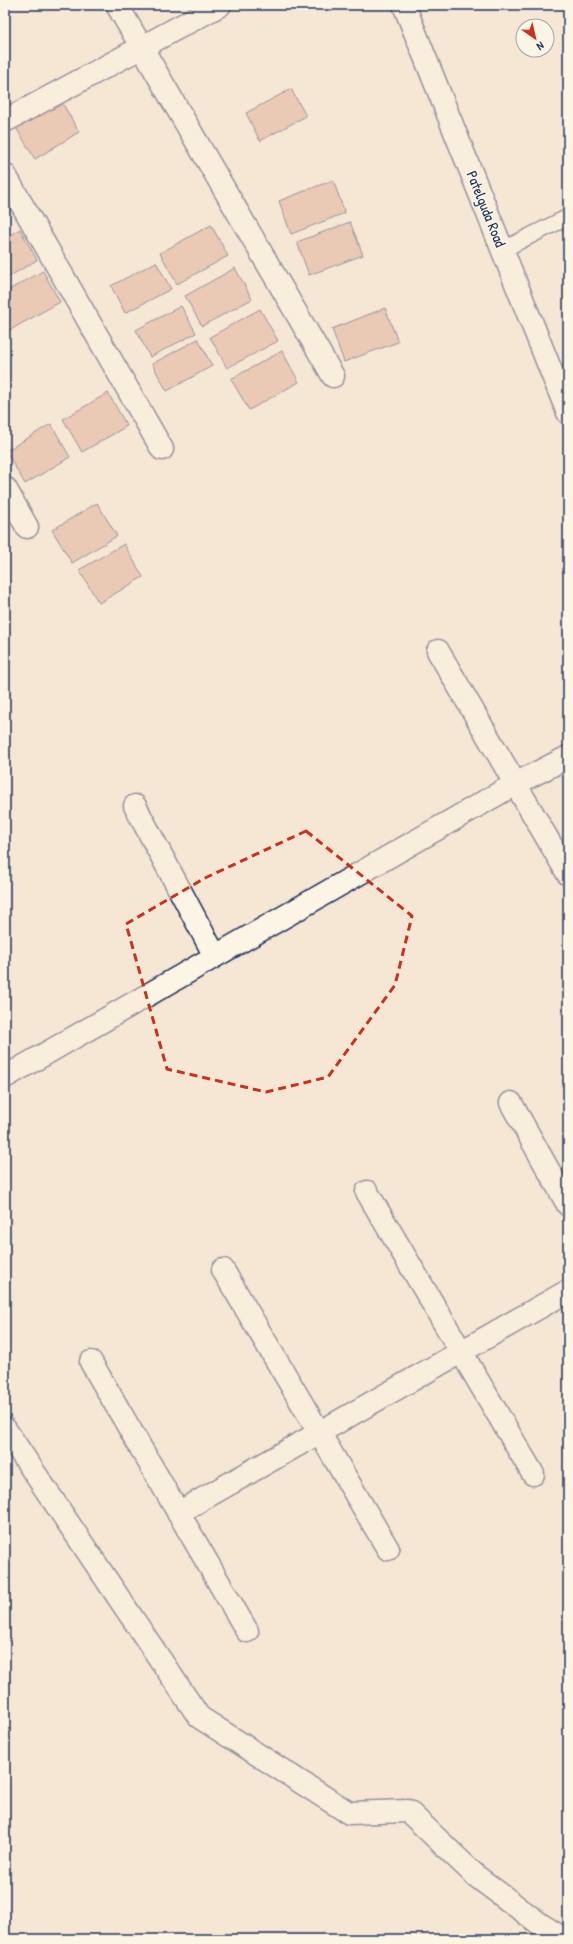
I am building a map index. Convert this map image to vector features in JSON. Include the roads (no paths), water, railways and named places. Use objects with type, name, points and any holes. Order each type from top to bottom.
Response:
[{"type":"street","points":[[117,5],[333,376]]},
{"type":"street","points":[[5,121],[220,5]]},
{"type":"street","name":"Patelguda Road","points":[[404,5],[568,413]]},
{"type":"street","points":[[5,175],[162,449]]},
{"type":"street","points":[[5,488],[27,527]]},
{"type":"street","points":[[438,651],[568,874]]},
{"type":"street","points":[[5,1076],[515,784],[568,757]]},
{"type":"street","points":[[136,806],[215,956]]},
{"type":"street","points":[[510,1103],[568,1206]]},
{"type":"street","points":[[367,1192],[533,1474]]},
{"type":"street","points":[[223,1270],[388,1549]]},
{"type":"street","points":[[178,1513],[568,1291]]},
{"type":"street","points":[[91,1362],[247,1631]]},
{"type":"street","points":[[5,1429],[199,1717],[349,1813],[408,1811],[476,1876],[540,1924],[564,1939]]},
{"type":"lane","points":[[502,250],[568,217]]}]
